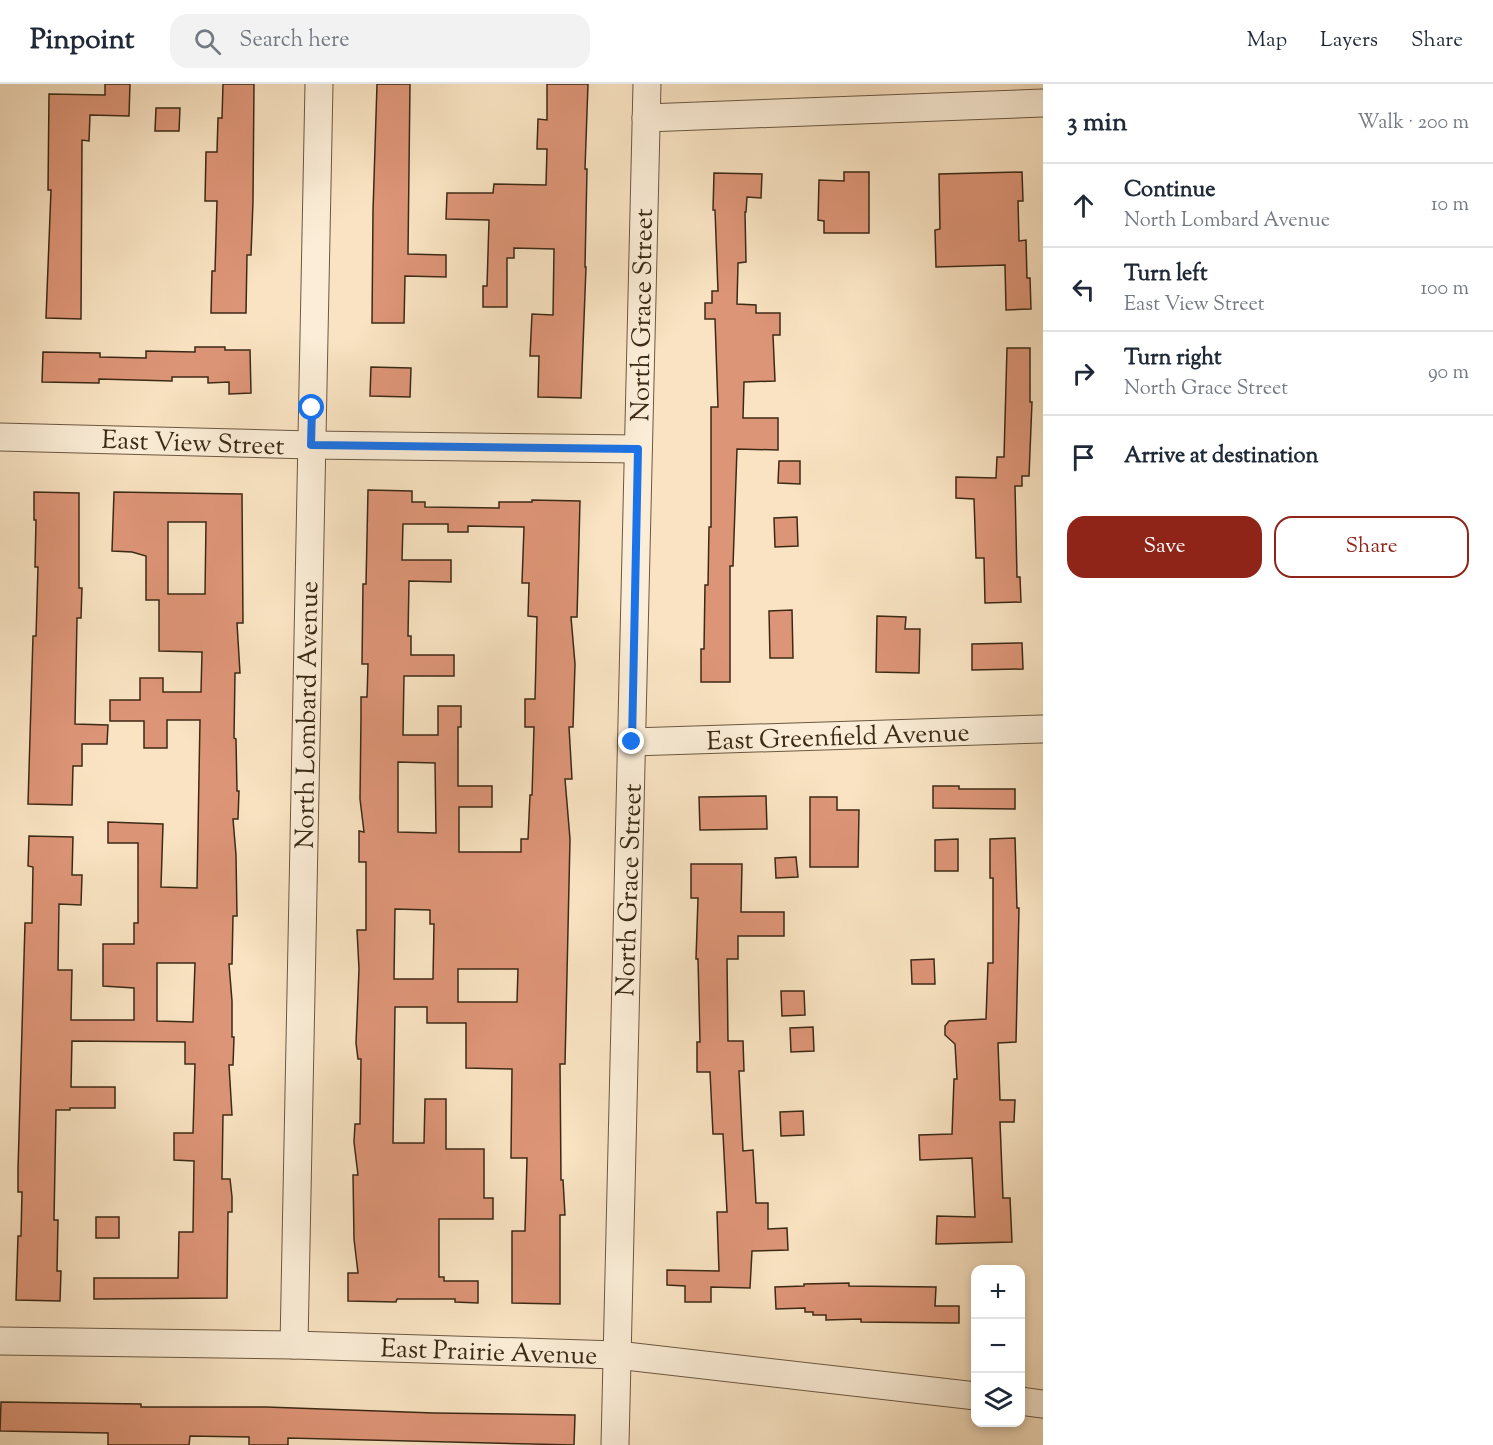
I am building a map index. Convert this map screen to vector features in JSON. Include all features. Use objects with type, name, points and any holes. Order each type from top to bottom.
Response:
[{"type":"street","name":"North Lombard Avenue","points":[[294,1346],[318,84]]},
{"type":"street","name":"North Grace Street","points":[[615,1445],[647,84]]},
{"type":"street","points":[[646,118],[1043,103]]},
{"type":"street","name":"East View Street","points":[[0,437],[311,445],[638,449]]},
{"type":"street","name":"East Greenfield Avenue","points":[[632,742],[1043,729]]},
{"type":"street","name":"East Prairie Avenue","points":[[0,1341],[617,1355],[971,1396]]},
{"type":"street","points":[[1025,1402],[1043,1404]]},
{"type":"building","points":[[105,84],[130,84],[129,116],[90,115],[89,141],[82,140],[81,319],[46,318],[51,190],[48,190],[49,94],[105,95]]},
{"type":"building","points":[[223,84],[254,84],[253,201],[251,255],[247,255],[246,313],[211,313],[217,201],[205,201],[206,152],[217,152],[218,118],[222,118]]},
{"type":"building","points":[[377,84],[410,84],[408,254],[446,255],[446,277],[405,276],[404,323],[372,323]]},
{"type":"building","points":[[547,84],[588,84],[585,169],[587,169],[586,267],[581,398],[538,397],[539,356],[530,356],[532,314],[553,315],[554,249],[514,248],[514,258],[507,258],[507,307],[483,307],[483,286],[487,286],[489,220],[446,219],[447,193],[493,193],[494,184],[546,185],[547,149],[537,149],[538,119],[547,120]]},
{"type":"building","points":[[156,108],[180,108],[179,131],[155,131]]},
{"type":"building","points":[[844,172],[869,172],[869,233],[824,233],[824,221],[818,220],[819,180],[844,181]]},
{"type":"building","points":[[1022,172],[1023,201],[1018,201],[1019,241],[1026,240],[1031,309],[1006,310],[1005,265],[936,267],[935,230],[940,229],[939,174]]},
{"type":"building","points":[[714,173],[762,174],[761,198],[747,197],[746,262],[738,263],[737,304],[756,305],[756,313],[780,313],[780,335],[773,335],[775,381],[744,382],[743,418],[778,418],[778,450],[737,449],[733,566],[730,566],[730,682],[701,682],[705,585],[708,585],[709,527],[711,527],[711,407],[718,407],[715,319],[705,319],[705,303],[712,303],[712,291],[718,291],[715,210],[713,210]]},
{"type":"building","points":[[195,347],[250,350],[251,393],[229,394],[229,382],[208,383],[208,377],[172,377],[172,381],[99,379],[99,383],[42,382],[43,352],[100,353],[100,357],[146,358],[146,351],[195,352]]},
{"type":"building","points":[[1007,348],[1030,348],[1030,402],[1032,402],[1029,476],[1022,476],[1022,486],[1015,486],[1017,577],[1020,577],[1021,602],[985,603],[984,558],[976,558],[974,499],[956,498],[956,477],[996,478],[997,457],[1004,457]]},
{"type":"building","points":[[371,367],[411,368],[410,397],[370,396]]},
{"type":"building","points":[[779,461],[800,461],[800,484],[778,483]]},
{"type":"building","points":[[368,490],[412,491],[412,502],[425,502],[425,507],[499,508],[499,502],[580,501],[577,617],[571,617],[575,664],[573,727],[569,727],[572,779],[565,779],[570,839],[565,1064],[560,1064],[561,1180],[563,1180],[565,1215],[560,1215],[560,1304],[512,1303],[512,1231],[525,1231],[527,1158],[511,1158],[512,1069],[466,1068],[466,1023],[427,1023],[427,1007],[395,1007],[393,1143],[424,1143],[425,1099],[446,1099],[446,1149],[484,1149],[484,1198],[493,1198],[493,1219],[439,1219],[439,1277],[444,1277],[444,1281],[478,1281],[478,1303],[455,1302],[455,1299],[397,1299],[396,1302],[348,1301],[348,1273],[358,1273],[354,1239],[353,1175],[358,1175],[354,1142],[355,1124],[360,1124],[361,1059],[358,1059],[356,1043],[359,969],[357,930],[366,930],[366,862],[359,862],[359,831],[364,832],[360,799],[361,697],[367,697],[368,664],[362,664],[363,584],[366,584]],"holes":[[[403,524],[448,524],[448,532],[468,532],[468,526],[524,527],[522,583],[529,583],[528,616],[537,617],[535,699],[525,699],[525,727],[534,727],[532,795],[530,795],[528,839],[521,839],[521,852],[459,852],[459,807],[492,807],[492,786],[458,786],[458,727],[461,727],[461,706],[438,706],[438,735],[403,735],[404,676],[454,676],[454,655],[411,655],[411,636],[408,636],[409,581],[451,582],[451,560],[402,560]],[[398,762],[435,763],[436,833],[398,832]],[[395,909],[430,910],[430,924],[434,924],[433,979],[394,979]],[[458,969],[518,969],[517,1002],[458,1002]]]},
{"type":"building","points":[[34,492],[79,493],[79,588],[82,588],[81,618],[77,618],[75,724],[108,725],[107,744],[82,744],[82,766],[73,766],[72,805],[28,804],[33,636],[36,636],[38,567],[35,567]]},
{"type":"building","points":[[114,492],[242,494],[243,623],[237,623],[240,673],[235,673],[234,738],[236,739],[237,791],[239,791],[238,819],[233,819],[237,916],[233,916],[232,964],[229,964],[232,1037],[234,1037],[233,1065],[229,1065],[232,1115],[223,1115],[222,1179],[230,1179],[232,1197],[232,1212],[228,1212],[227,1298],[94,1299],[94,1278],[178,1278],[179,1232],[193,1232],[194,1161],[174,1160],[174,1133],[193,1133],[195,1064],[185,1064],[185,1042],[72,1041],[71,1087],[115,1087],[115,1108],[56,1110],[54,1220],[58,1220],[57,1271],[61,1271],[60,1301],[16,1300],[18,1236],[21,1236],[22,1192],[18,1192],[18,1170],[25,923],[32,923],[33,867],[28,866],[29,836],[73,837],[72,875],[82,875],[81,905],[59,904],[58,970],[72,970],[71,1020],[134,1020],[134,988],[103,986],[103,944],[134,944],[134,923],[138,923],[138,843],[108,843],[108,822],[163,824],[161,887],[197,888],[200,720],[167,720],[167,748],[144,748],[144,721],[110,721],[110,700],[140,700],[140,678],[163,678],[163,692],[201,692],[202,652],[159,651],[159,600],[146,600],[146,556],[132,552],[112,551]],"holes":[[[168,522],[206,522],[205,594],[168,594]],[[157,963],[195,963],[193,1022],[157,1021]]]},
{"type":"building","points":[[797,517],[798,546],[775,547],[774,518]]},
{"type":"building","points":[[792,610],[793,658],[770,658],[769,611]]},
{"type":"building","points":[[877,616],[906,617],[905,629],[920,629],[919,673],[876,672]]},
{"type":"building","points":[[1022,643],[1023,669],[972,670],[972,644]]},
{"type":"building","points":[[933,786],[959,786],[959,789],[1015,789],[1015,809],[933,808]]},
{"type":"building","points":[[766,796],[767,829],[700,830],[699,797]]},
{"type":"building","points":[[810,797],[837,797],[837,810],[859,810],[858,867],[810,867]]},
{"type":"building","points":[[1015,838],[1017,908],[1019,908],[1016,1042],[998,1043],[1000,1100],[1015,1100],[1014,1122],[1000,1122],[1003,1198],[1010,1198],[1012,1242],[936,1244],[937,1216],[975,1217],[972,1158],[920,1160],[919,1135],[952,1134],[954,1079],[957,1079],[955,1044],[945,1035],[945,1026],[949,1021],[986,1019],[988,963],[993,963],[993,878],[990,878],[990,839]]},
{"type":"building","points":[[958,839],[958,871],[935,871],[935,840]]},
{"type":"building","points":[[796,857],[798,877],[776,878],[775,858]]},
{"type":"building","points":[[691,864],[742,864],[741,912],[784,912],[784,936],[738,936],[738,959],[727,959],[728,1041],[743,1041],[744,1071],[739,1071],[743,1151],[753,1150],[756,1203],[768,1203],[768,1229],[787,1228],[788,1250],[752,1251],[750,1288],[711,1287],[711,1302],[685,1302],[685,1286],[667,1285],[667,1270],[719,1271],[717,1212],[727,1212],[723,1134],[713,1134],[710,1072],[697,1072],[697,1042],[700,1042],[698,959],[696,959],[698,898],[691,898]]},
{"type":"building","points":[[934,959],[935,984],[912,984],[911,960]]},
{"type":"building","points":[[781,991],[804,991],[805,1015],[782,1016]]},
{"type":"building","points":[[813,1027],[814,1051],[791,1052],[790,1028]]},
{"type":"building","points":[[803,1111],[804,1135],[781,1136],[780,1112]]},
{"type":"building","points":[[96,1217],[119,1217],[119,1238],[96,1238]]},
{"type":"building","points":[[849,1283],[849,1286],[936,1287],[935,1306],[959,1306],[959,1323],[826,1320],[826,1315],[813,1315],[813,1312],[805,1312],[805,1308],[776,1309],[775,1287]]},
{"type":"building","points":[[1,1402],[141,1404],[141,1407],[266,1407],[575,1415],[574,1445],[288,1438],[288,1445],[249,1445],[249,1437],[190,1436],[189,1445],[108,1445],[108,1433],[0,1431]]},
{"type":"route","points":[[312,408],[311,445],[638,449],[632,742]]}]
